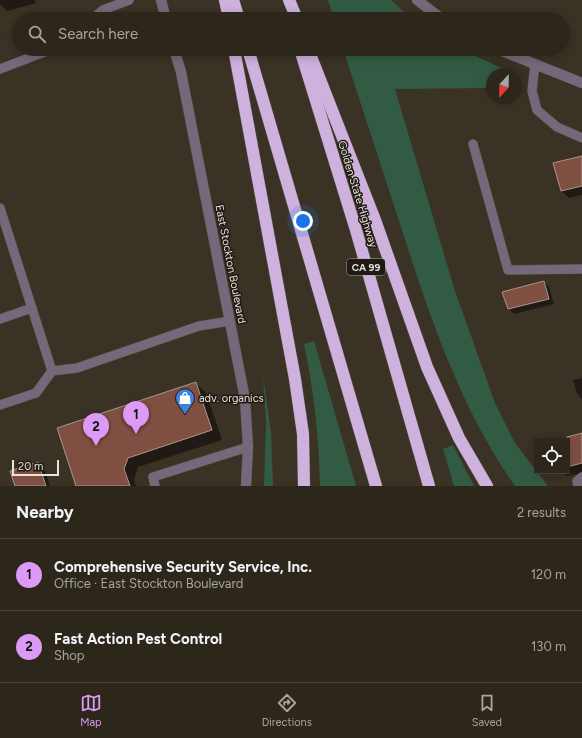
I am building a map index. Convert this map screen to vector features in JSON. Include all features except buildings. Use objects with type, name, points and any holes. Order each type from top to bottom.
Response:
[{"type":"highway","points":[[225,0],[228,12]]},
{"type":"highway","points":[[233,0],[237,12]]},
{"type":"highway","points":[[284,0],[288,12]]},
{"type":"highway","points":[[289,0],[293,12]]},
{"type":"highway","points":[[235,56],[296,379],[303,434],[304,486]]},
{"type":"highway","points":[[250,56],[376,486]]},
{"type":"highway","name":"Golden State Highway","points":[[302,56],[356,230],[429,486]]},
{"type":"highway","points":[[311,56],[375,220],[427,367],[459,438],[486,486]]},
{"type":"street","points":[[161,0],[164,12]]},
{"type":"street","points":[[417,0],[433,12]]},
{"type":"street","name":"East Stockton Boulevard","points":[[176,56],[181,72],[245,399],[248,447],[246,486]]},
{"type":"street","points":[[515,56],[582,83]]},
{"type":"lane","points":[[101,12],[129,0]]},
{"type":"lane","points":[[0,68],[33,56]]},
{"type":"lane","points":[[535,64],[532,91],[538,110],[557,127],[582,138]]},
{"type":"lane","points":[[473,144],[508,270],[582,269]]},
{"type":"lane","points":[[0,208],[52,371]]},
{"type":"lane","points":[[0,319],[32,308]]},
{"type":"lane","points":[[0,405],[36,394],[52,371],[77,368],[199,326],[230,321]]},
{"type":"lane","points":[[155,486],[153,477],[248,447]]},
{"type":"lane","points":[[578,486],[577,481],[582,477]]},
{"type":"green space","points":[[328,0],[391,0],[404,12],[332,12]]},
{"type":"green space","points":[[345,56],[475,56],[502,68],[486,68],[486,88],[395,89],[454,288],[495,403],[515,443],[534,468],[534,474],[539,474],[548,486],[515,486],[495,456],[462,393],[422,292]]},
{"type":"green space","points":[[314,341],[356,486],[320,486],[315,415],[311,380],[304,344]]},
{"type":"green space","points":[[263,376],[271,432],[273,486],[264,486],[266,421]]},
{"type":"green space","points":[[453,445],[474,486],[454,486],[443,449]]},
{"type":"place","name":"adv. organics","points":[[185,415]]},
{"type":"place","name":"Comprehensive Security Service, Inc.","points":[[136,434]]},
{"type":"place","name":"Fast Action Pest Control","points":[[96,446]]}]
